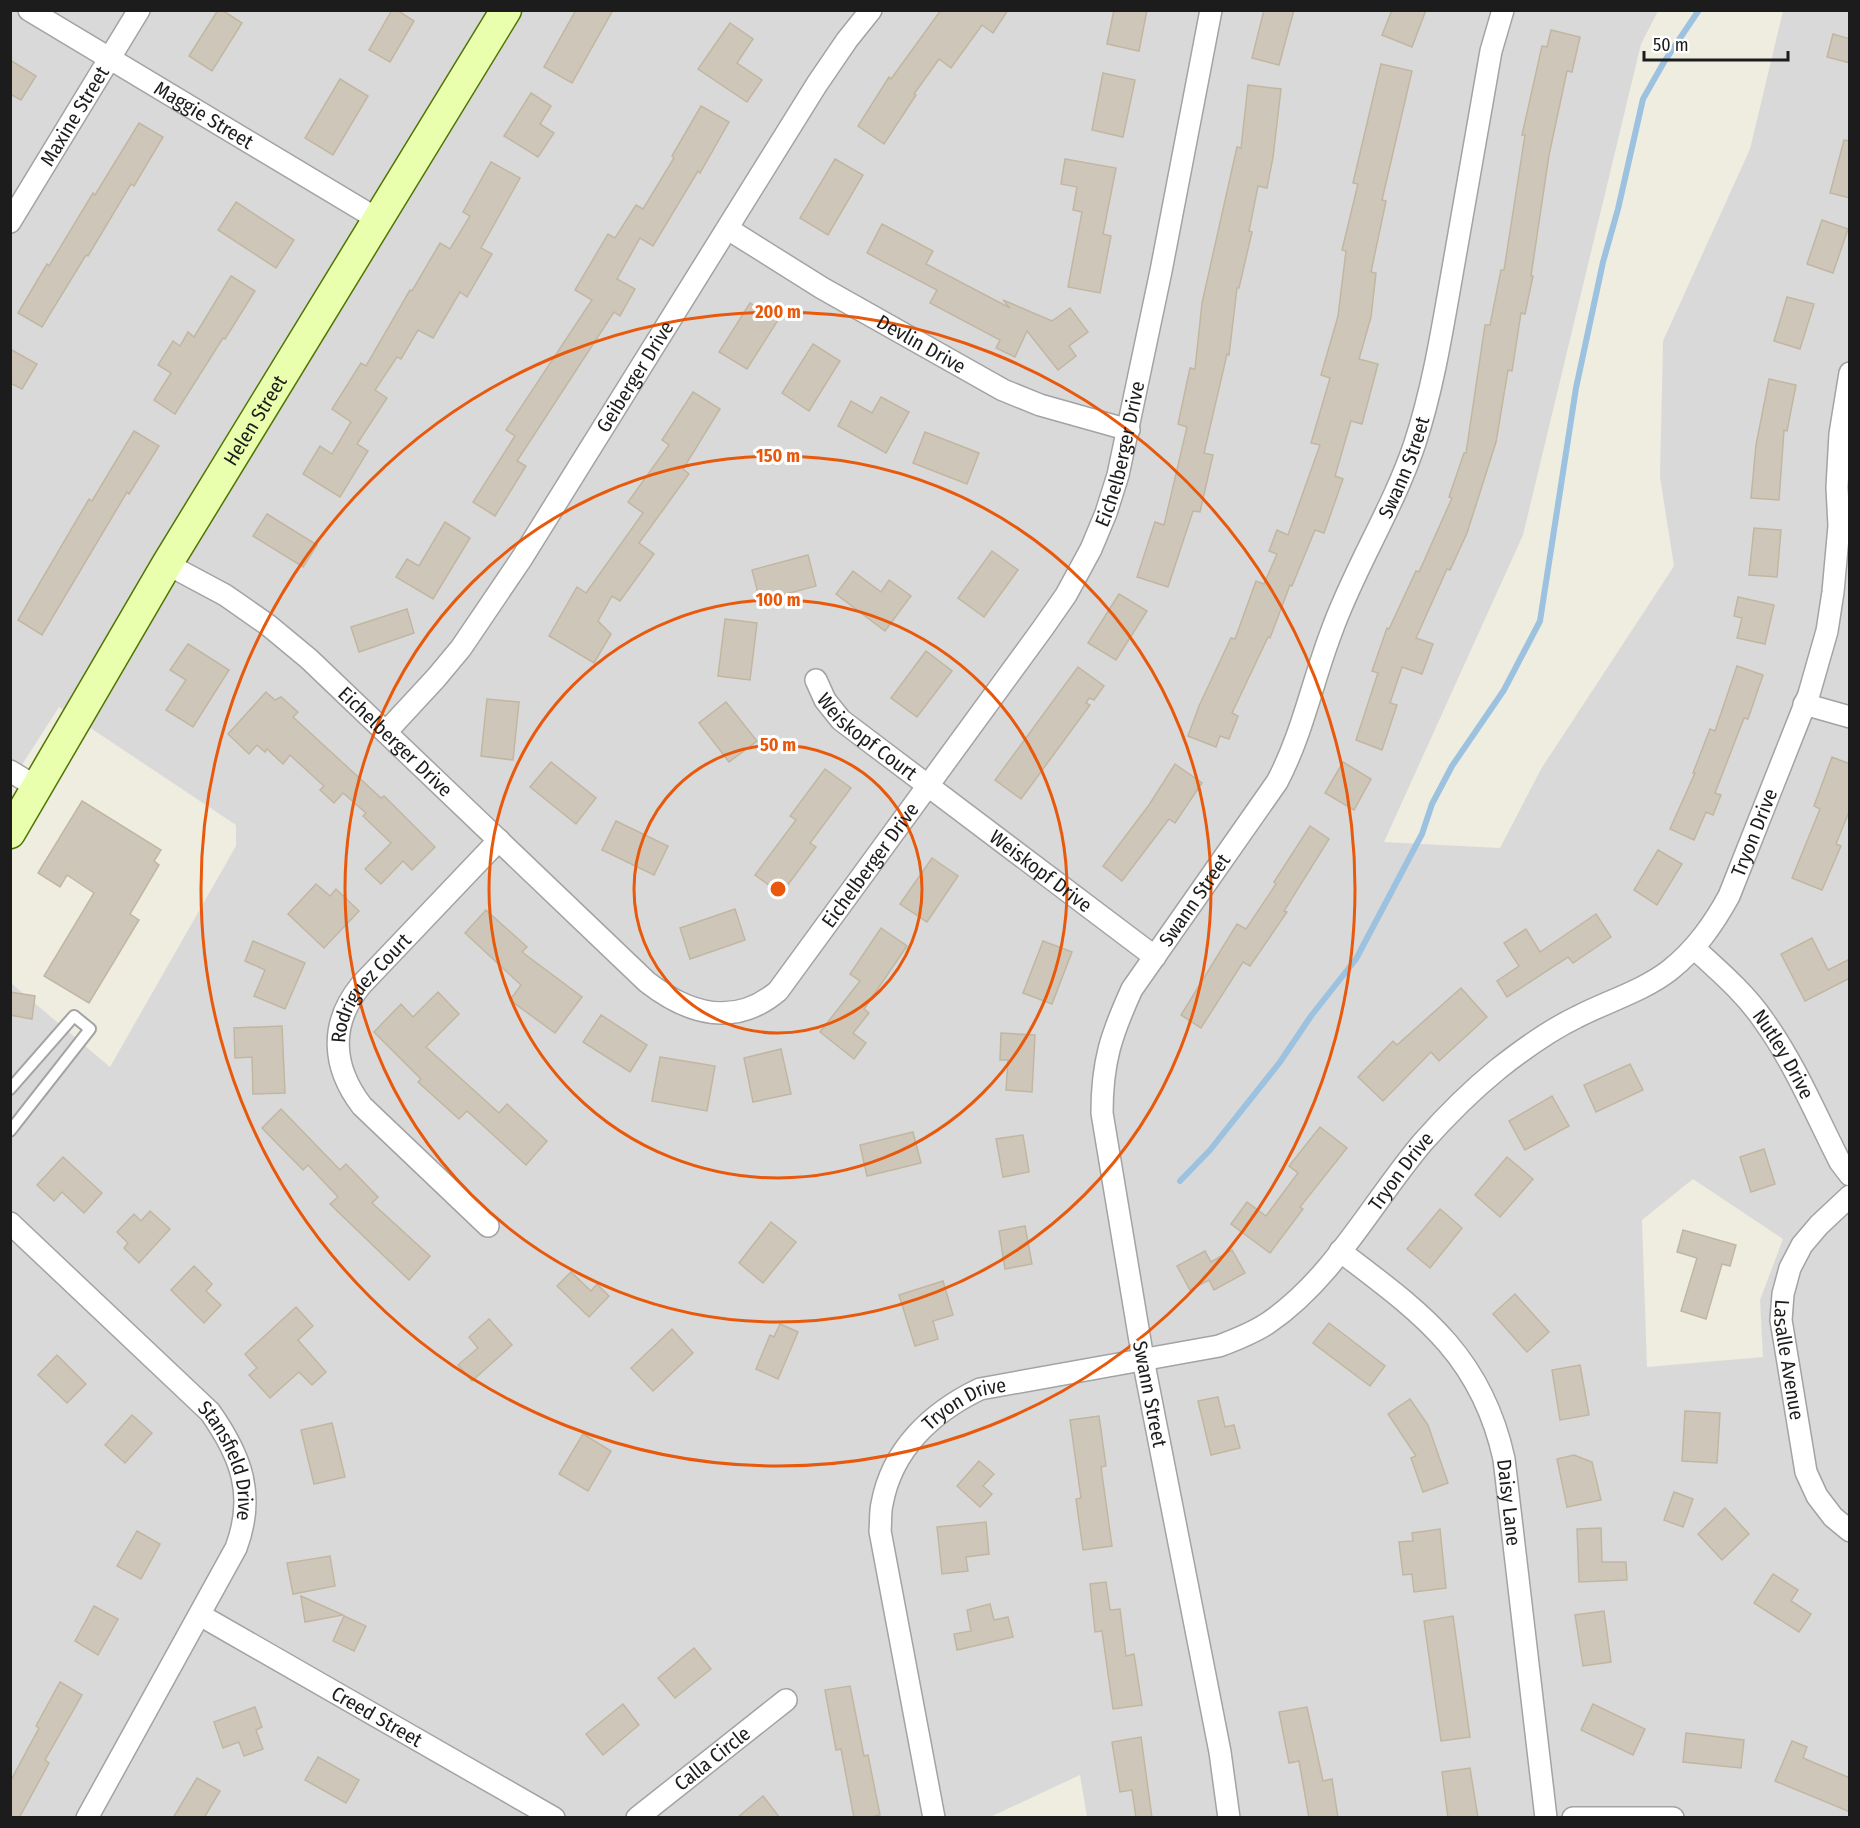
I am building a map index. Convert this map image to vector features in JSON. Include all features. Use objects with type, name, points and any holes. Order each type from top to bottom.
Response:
[{"type":"street","name":"Maggie Street","points":[[30,10],[379,220]]},
{"type":"street","name":"Maxine Street","points":[[10,222],[139,10]]},
{"type":"street","name":"Helen Street","points":[[10,833],[167,564],[506,10]]},
{"type":"street","name":"Geiberger Drive","points":[[386,732],[436,678],[474,630],[528,548],[817,84],[871,10]]},
{"type":"street","name":"Eichelberger Drive","points":[[167,564],[225,595],[268,625],[309,659],[647,982],[667,998],[692,1009],[717,1013],[756,1006],[778,992],[1066,596],[1091,549],[1106,513],[1129,430],[1211,10]]},
{"type":"street","name":"Swann Street","points":[[1229,1818],[1220,1752],[1143,1359],[1102,1113],[1102,1087],[1108,1047],[1132,989],[1277,782],[1290,759],[1330,633],[1356,572],[1401,479],[1415,442],[1433,379],[1491,51],[1503,10]]},
{"type":"street","name":"Devlin Drive","points":[[728,229],[822,288],[1003,390],[1040,405],[1129,430]]},
{"type":"street","name":"Tryon Drive","points":[[934,1818],[880,1531],[882,1504],[889,1479],[900,1455],[934,1416],[956,1400],[980,1389],[992,1385],[1219,1346],[1243,1337],[1267,1324],[1288,1308],[1324,1273],[1423,1142],[1459,1104],[1531,1045],[1575,1017],[1647,985],[1669,971],[1694,948],[1709,930],[1729,896],[1814,682],[1827,631],[1833,592],[1839,526],[1837,487],[1839,434],[1848,386]]},
{"type":"street","name":"Weiskopf Court","points":[[816,680],[825,700],[841,720],[928,784]]},
{"type":"street","points":[[1804,704],[1850,717]]},
{"type":"street","points":[[10,771],[38,788]]},
{"type":"street","name":"Weiskopf Drive","points":[[928,784],[1155,957]]},
{"type":"street","name":"Rodriguez Court","points":[[488,1226],[362,1106],[343,1072],[339,1033],[345,1008],[361,984],[499,840]]},
{"type":"street","name":"Nutley Drive","points":[[1694,948],[1736,987],[1764,1020],[1785,1054],[1840,1162],[1850,1175]]},
{"type":"street","name":"Lasalle Avenue","points":[[1850,1196],[1819,1225],[1802,1245],[1790,1268],[1783,1294],[1781,1320],[1806,1472],[1817,1496],[1833,1517],[1850,1530]]},
{"type":"street","name":"Stansfield Drive","points":[[10,1223],[210,1412],[238,1457],[246,1496],[241,1535],[200,1615],[87,1818]]},
{"type":"street","name":"Daisy Lane","points":[[1340,1251],[1428,1322],[1455,1352],[1478,1384],[1490,1408],[1504,1458],[1546,1818]]},
{"type":"street","name":"Creed Street","points":[[200,1615],[554,1818]]},
{"type":"street","name":"Calla Circle","points":[[637,1818],[786,1700]]},
{"type":"street","points":[[1573,1818],[1673,1818]]},
{"type":"lane","points":[[10,1089],[74,1016],[90,1029],[10,1131]]},
{"type":"shaded area","points":[[11,11],[1658,11],[1641,44],[1523,535],[1384,842],[1500,848],[1541,769],[1674,566],[1660,477],[1663,341],[1750,149],[1783,11],[1849,11],[1849,1817],[1087,1817],[1080,1775],[988,1818],[11,1817],[11,983],[110,1067],[236,846],[236,825],[59,707],[11,782]],"holes":[[[1693,1179],[1783,1239],[1760,1300],[1763,1357],[1647,1367],[1642,1220]]]},
{"type":"building","points":[[218,10],[222,10],[242,23],[212,71],[189,56]]},
{"type":"building","points":[[392,10],[397,10],[414,21],[390,62],[369,50]]},
{"type":"building","points":[[576,10],[613,10],[572,83],[544,67]]},
{"type":"building","points":[[941,10],[1008,10],[993,33],[982,25],[951,68],[939,59],[914,94],[916,95],[884,144],[858,126],[889,77],[891,79]]},
{"type":"building","points":[[1114,10],[1147,10],[1139,51],[1107,44]]},
{"type":"building","points":[[1264,10],[1294,10],[1279,65],[1252,58]]},
{"type":"building","points":[[1392,10],[1426,10],[1412,47],[1382,35]]},
{"type":"building","points":[[730,23],[753,39],[737,63],[762,80],[747,102],[698,69]]},
{"type":"building","points":[[1551,30],[1580,37],[1572,72],[1567,71],[1549,155],[1531,276],[1533,276],[1525,314],[1521,313],[1512,371],[1508,370],[1496,442],[1467,533],[1450,570],[1447,569],[1416,638],[1433,644],[1422,674],[1402,667],[1390,703],[1397,705],[1382,750],[1356,740],[1378,673],[1372,671],[1387,628],[1389,629],[1416,571],[1419,572],[1452,498],[1449,497],[1464,453],[1466,453],[1485,325],[1490,325],[1501,270],[1504,270],[1525,135],[1522,135],[1542,46],[1547,47]]},
{"type":"building","points":[[1833,34],[1850,39],[1850,63],[1827,57]]},
{"type":"building","points":[[10,60],[36,76],[21,100],[10,94]]},
{"type":"building","points":[[1381,64],[1412,71],[1382,200],[1386,201],[1371,272],[1376,273],[1371,317],[1359,359],[1378,364],[1362,424],[1351,421],[1335,476],[1343,479],[1324,533],[1315,530],[1292,586],[1290,585],[1270,638],[1268,637],[1232,713],[1238,716],[1229,739],[1220,736],[1216,747],[1188,736],[1199,706],[1231,638],[1235,639],[1256,581],[1264,584],[1277,554],[1269,551],[1277,530],[1288,535],[1320,445],[1311,443],[1330,378],[1321,375],[1338,316],[1346,251],[1342,250],[1358,184],[1353,183]]},
{"type":"building","points":[[1103,73],[1135,80],[1123,137],[1092,130]]},
{"type":"building","points":[[340,79],[368,96],[333,155],[305,138]]},
{"type":"building","points":[[1248,85],[1281,89],[1273,157],[1267,188],[1258,186],[1249,231],[1252,232],[1239,288],[1237,288],[1229,355],[1227,354],[1204,453],[1213,455],[1200,512],[1193,511],[1168,587],[1137,577],[1155,522],[1164,525],[1187,427],[1178,424],[1190,368],[1195,369],[1202,303],[1237,147],[1241,148]]},
{"type":"building","points":[[531,93],[551,106],[540,124],[554,133],[538,157],[504,136]]},
{"type":"building","points":[[701,106],[729,122],[700,173],[698,171],[653,246],[640,238],[617,279],[635,289],[620,316],[614,312],[517,461],[526,466],[495,516],[473,502],[515,436],[506,430],[592,300],[575,290],[608,234],[615,238],[636,205],[643,209],[674,158],[672,156]]},
{"type":"building","points":[[139,123],[163,137],[134,186],[131,184],[42,327],[18,313],[47,264],[49,266]]},
{"type":"building","points":[[1844,140],[1850,141],[1850,198],[1830,193]]},
{"type":"building","points":[[835,159],[863,175],[828,235],[800,218]]},
{"type":"building","points":[[1065,159],[1116,168],[1103,234],[1111,236],[1100,293],[1068,287],[1082,212],[1073,210],[1077,187],[1061,184]]},
{"type":"building","points":[[491,162],[520,178],[481,248],[492,254],[467,297],[460,292],[433,338],[418,330],[401,359],[397,357],[375,390],[387,398],[357,444],[368,451],[340,497],[303,474],[320,446],[332,454],[351,422],[332,409],[361,363],[366,366],[440,243],[450,249],[470,216],[463,212]]},
{"type":"building","points":[[236,202],[294,240],[276,268],[218,230]]},
{"type":"building","points":[[1822,220],[1848,229],[1833,273],[1807,264]]},
{"type":"building","points":[[882,224],[933,251],[926,264],[1010,308],[1003,300],[1052,321],[1070,308],[1088,332],[1069,346],[1076,356],[1058,370],[1027,331],[1015,357],[996,348],[1000,340],[930,303],[937,290],[867,253]]},
{"type":"building","points":[[231,276],[255,291],[175,414],[154,400],[171,373],[158,365],[173,341],[180,346],[188,332],[194,337]]},
{"type":"building","points":[[1787,297],[1814,304],[1800,349],[1774,341]]},
{"type":"building","points":[[750,303],[778,320],[747,369],[719,352]]},
{"type":"building","points":[[813,344],[840,361],[809,411],[782,393]]},
{"type":"building","points":[[10,349],[37,364],[22,389],[10,383]]},
{"type":"building","points":[[1769,379],[1796,385],[1787,431],[1784,430],[1779,500],[1751,498],[1756,445]]},
{"type":"building","points":[[693,392],[720,409],[683,469],[689,474],[639,543],[654,554],[620,601],[612,596],[598,621],[611,634],[594,663],[549,636],[577,587],[586,593],[643,513],[628,502],[669,445],[662,440]]},
{"type":"building","points":[[881,397],[909,412],[886,453],[838,426],[851,401],[872,413]]},
{"type":"building","points":[[134,431],[159,446],[129,494],[127,492],[42,635],[18,620],[89,499],[92,501]]},
{"type":"building","points":[[925,432],[979,453],[967,484],[913,463]]},
{"type":"building","points":[[267,514],[317,545],[303,567],[253,536]]},
{"type":"building","points":[[445,522],[470,538],[433,599],[396,577],[407,559],[419,566]]},
{"type":"building","points":[[1754,528],[1781,530],[1777,577],[1749,575]]},
{"type":"building","points":[[992,551],[1018,570],[984,617],[958,598]]},
{"type":"building","points":[[808,555],[816,586],[760,601],[752,570]]},
{"type":"building","points":[[853,571],[881,592],[889,580],[911,596],[885,631],[836,594]]},
{"type":"building","points":[[1119,594],[1147,611],[1116,660],[1088,643]]},
{"type":"building","points":[[1738,597],[1774,605],[1765,644],[1737,638],[1742,618],[1734,616]]},
{"type":"building","points":[[407,609],[414,633],[359,652],[351,627]]},
{"type":"building","points":[[725,619],[757,623],[750,680],[718,676]]},
{"type":"building","points":[[188,644],[229,670],[193,727],[166,710],[186,680],[170,670]]},
{"type":"building","points":[[926,651],[952,671],[917,717],[891,698]]},
{"type":"building","points":[[1737,666],[1763,675],[1748,719],[1744,718],[1715,793],[1721,795],[1713,815],[1706,812],[1694,840],[1670,829],[1695,773],[1693,773],[1710,729],[1715,731]]},
{"type":"building","points":[[1078,667],[1104,686],[1094,700],[1089,698],[1086,703],[1090,705],[1021,799],[995,780]]},
{"type":"building","points":[[266,692],[275,700],[281,697],[298,712],[293,717],[381,798],[384,796],[435,847],[412,870],[403,861],[381,884],[365,869],[391,843],[363,816],[366,813],[343,793],[334,803],[320,790],[324,786],[290,755],[283,764],[267,749],[265,752],[257,745],[249,754],[228,734]]},
{"type":"building","points":[[487,699],[519,702],[513,760],[481,756]]},
{"type":"building","points":[[726,702],[757,741],[729,762],[699,723]]},
{"type":"building","points":[[1832,757],[1850,764],[1850,809],[1836,844],[1841,846],[1822,890],[1792,878],[1820,809],[1814,806]]},
{"type":"building","points":[[551,762],[596,798],[576,824],[530,787]]},
{"type":"building","points":[[1343,762],[1371,779],[1354,810],[1325,793]]},
{"type":"building","points":[[1175,764],[1202,783],[1175,823],[1169,819],[1122,881],[1103,866],[1149,805]]},
{"type":"building","points":[[825,769],[851,788],[810,843],[816,847],[781,894],[755,875],[796,820],[790,816]]},
{"type":"building","points":[[82,801],[161,850],[154,861],[159,865],[130,914],[139,920],[89,1003],[44,976],[94,893],[67,875],[60,887],[38,873]]},
{"type":"building","points":[[616,821],[668,846],[654,875],[602,850]]},
{"type":"building","points":[[1310,826],[1329,839],[1284,911],[1287,912],[1250,966],[1243,962],[1201,1028],[1181,1015],[1237,924],[1246,929]]},
{"type":"building","points":[[1658,850],[1682,864],[1657,905],[1634,890]]},
{"type":"building","points":[[932,858],[958,876],[927,922],[900,904]]},
{"type":"building","points":[[316,884],[330,896],[336,889],[359,911],[324,948],[288,914]]},
{"type":"building","points":[[735,909],[745,940],[690,959],[680,928]]},
{"type":"building","points":[[486,910],[527,947],[522,952],[582,997],[555,1033],[510,1000],[521,985],[465,933]]},
{"type":"building","points":[[1596,914],[1611,937],[1573,963],[1568,957],[1507,997],[1497,981],[1519,966],[1504,943],[1526,929],[1540,952]]},
{"type":"building","points":[[881,928],[907,946],[864,1009],[869,1013],[853,1033],[866,1043],[854,1059],[820,1032],[860,981],[850,974]]},
{"type":"building","points":[[1812,938],[1828,970],[1850,959],[1850,978],[1805,1001],[1781,954]]},
{"type":"building","points":[[253,941],[305,963],[285,1009],[254,996],[265,970],[245,961]]},
{"type":"building","points":[[1043,941],[1072,952],[1052,1004],[1023,993]]},
{"type":"building","points":[[1461,988],[1487,1017],[1439,1061],[1431,1052],[1383,1101],[1358,1077],[1393,1041],[1397,1045]]},
{"type":"building","points":[[10,992],[35,996],[32,1019],[10,1015]]},
{"type":"building","points":[[438,992],[459,1014],[426,1047],[499,1113],[507,1104],[547,1141],[526,1165],[467,1111],[459,1119],[418,1082],[421,1079],[374,1032],[401,1004],[413,1017]]},
{"type":"building","points":[[601,1015],[647,1045],[630,1072],[583,1042]]},
{"type":"building","points":[[282,1026],[285,1093],[253,1094],[252,1057],[235,1058],[234,1028]]},
{"type":"building","points":[[1001,1033],[1035,1035],[1032,1092],[1006,1090],[1008,1060],[1000,1060]]},
{"type":"building","points":[[781,1049],[791,1094],[753,1102],[744,1058]]},
{"type":"building","points":[[660,1057],[715,1066],[707,1111],[652,1101]]},
{"type":"building","points":[[1630,1064],[1643,1090],[1596,1112],[1584,1085]]},
{"type":"building","points":[[1552,1096],[1569,1126],[1525,1150],[1509,1121]]},
{"type":"building","points":[[281,1109],[340,1170],[346,1164],[378,1197],[372,1203],[430,1256],[409,1280],[330,1204],[338,1197],[308,1165],[303,1170],[262,1128]]},
{"type":"building","points":[[1320,1127],[1347,1148],[1300,1207],[1303,1209],[1270,1253],[1231,1224],[1247,1202],[1266,1216],[1298,1173],[1289,1166]]},
{"type":"building","points":[[913,1132],[921,1163],[867,1176],[860,1145]]},
{"type":"building","points":[[1023,1135],[1029,1172],[1003,1177],[996,1139]]},
{"type":"building","points":[[1764,1149],[1775,1184],[1751,1192],[1740,1157]]},
{"type":"building","points":[[63,1157],[102,1193],[84,1213],[62,1192],[54,1201],[37,1185]]},
{"type":"building","points":[[1507,1157],[1533,1179],[1500,1217],[1475,1195]]},
{"type":"building","points":[[1440,1209],[1462,1228],[1430,1268],[1407,1249]]},
{"type":"building","points":[[150,1211],[170,1229],[139,1263],[124,1248],[128,1243],[117,1232],[134,1214],[141,1221]]},
{"type":"building","points":[[771,1222],[796,1242],[763,1283],[739,1263]]},
{"type":"building","points":[[1025,1226],[1032,1264],[1005,1269],[999,1231]]},
{"type":"building","points":[[1683,1230],[1736,1245],[1730,1266],[1722,1264],[1706,1319],[1681,1311],[1697,1258],[1677,1252]]},
{"type":"building","points":[[1232,1250],[1245,1273],[1214,1290],[1209,1280],[1190,1290],[1177,1266],[1205,1251],[1211,1262]]},
{"type":"building","points":[[194,1266],[212,1284],[206,1291],[221,1305],[204,1323],[171,1290]]},
{"type":"building","points":[[571,1272],[591,1291],[597,1284],[609,1296],[589,1317],[557,1286]]},
{"type":"building","points":[[943,1281],[953,1315],[933,1321],[938,1339],[915,1346],[899,1295]]},
{"type":"building","points":[[1515,1294],[1549,1332],[1527,1352],[1493,1314]]},
{"type":"building","points":[[296,1307],[313,1326],[298,1340],[326,1372],[312,1385],[299,1372],[270,1398],[249,1375],[257,1368],[245,1354]]},
{"type":"building","points":[[489,1319],[512,1345],[472,1381],[458,1365],[478,1348],[469,1337]]},
{"type":"building","points":[[1329,1323],[1385,1366],[1370,1386],[1313,1343]]},
{"type":"building","points":[[780,1324],[798,1332],[778,1379],[756,1369],[770,1335],[774,1337]]},
{"type":"building","points":[[672,1329],[693,1353],[653,1391],[631,1368]]},
{"type":"building","points":[[57,1355],[86,1384],[67,1403],[38,1375]]},
{"type":"building","points":[[1580,1365],[1589,1415],[1560,1420],[1552,1370]]},
{"type":"building","points":[[1218,1397],[1225,1427],[1234,1425],[1240,1448],[1211,1455],[1198,1401]]},
{"type":"building","points":[[1410,1399],[1428,1425],[1448,1483],[1423,1492],[1411,1458],[1416,1456],[1388,1414]]},
{"type":"building","points":[[1685,1411],[1720,1413],[1717,1463],[1682,1461]]},
{"type":"building","points":[[132,1415],[152,1433],[125,1463],[105,1445]]},
{"type":"building","points":[[1099,1416],[1106,1466],[1101,1467],[1112,1546],[1083,1550],[1076,1499],[1081,1498],[1070,1420]]},
{"type":"building","points":[[332,1423],[345,1477],[314,1484],[301,1430]]},
{"type":"building","points":[[583,1434],[611,1451],[588,1491],[559,1474]]},
{"type":"building","points":[[1574,1455],[1592,1462],[1601,1500],[1567,1507],[1557,1459]]},
{"type":"building","points":[[979,1461],[994,1474],[983,1486],[992,1494],[980,1507],[957,1486]]},
{"type":"building","points":[[1674,1492],[1693,1499],[1683,1527],[1664,1520]]},
{"type":"building","points":[[1725,1508],[1749,1534],[1722,1560],[1698,1534]]},
{"type":"building","points":[[986,1522],[989,1554],[966,1557],[968,1571],[942,1574],[937,1527]]},
{"type":"building","points":[[1601,1528],[1602,1562],[1626,1562],[1627,1580],[1579,1582],[1577,1529]]},
{"type":"building","points":[[1440,1529],[1446,1588],[1414,1592],[1412,1574],[1403,1575],[1399,1542],[1413,1541],[1412,1533]]},
{"type":"building","points":[[137,1531],[160,1544],[141,1579],[117,1566]]},
{"type":"building","points":[[330,1556],[335,1586],[293,1594],[287,1563]]},
{"type":"building","points":[[1773,1574],[1798,1590],[1791,1601],[1811,1614],[1799,1632],[1754,1603]]},
{"type":"building","points":[[1106,1582],[1110,1610],[1120,1609],[1126,1656],[1134,1654],[1142,1705],[1113,1709],[1102,1631],[1095,1632],[1090,1584]]},
{"type":"building","points":[[301,1596],[343,1615],[305,1622]]},
{"type":"building","points":[[990,1604],[994,1620],[1008,1617],[1013,1637],[957,1650],[954,1634],[971,1631],[967,1610]]},
{"type":"building","points":[[94,1606],[118,1619],[98,1655],[75,1641]]},
{"type":"building","points":[[1604,1611],[1611,1662],[1583,1666],[1575,1615]]},
{"type":"building","points":[[344,1616],[366,1626],[354,1651],[333,1641]]},
{"type":"building","points":[[1453,1616],[1470,1737],[1441,1741],[1424,1621]]},
{"type":"building","points":[[694,1648],[711,1669],[675,1698],[658,1678]]},
{"type":"building","points":[[60,1682],[82,1695],[45,1760],[49,1763],[19,1818],[10,1818],[10,1782]]},
{"type":"building","points":[[850,1686],[864,1756],[868,1755],[880,1815],[867,1818],[854,1818],[841,1749],[836,1750],[825,1690]]},
{"type":"building","points":[[623,1704],[639,1725],[603,1755],[586,1734]]},
{"type":"building","points":[[1593,1704],[1645,1729],[1633,1755],[1581,1730]]},
{"type":"building","points":[[255,1707],[262,1727],[256,1730],[263,1749],[244,1756],[239,1742],[223,1748],[214,1722]]},
{"type":"building","points":[[1307,1707],[1323,1781],[1332,1779],[1338,1818],[1309,1818],[1299,1761],[1289,1763],[1279,1712]]},
{"type":"building","points":[[1686,1733],[1744,1740],[1741,1768],[1683,1762]]},
{"type":"building","points":[[1141,1737],[1152,1818],[1136,1818],[1132,1790],[1120,1792],[1112,1742]]},
{"type":"building","points":[[1792,1741],[1807,1747],[1803,1758],[1850,1778],[1850,1812],[1775,1781]]},
{"type":"building","points":[[318,1757],[359,1780],[346,1803],[305,1780]]},
{"type":"building","points":[[1470,1768],[1478,1818],[1448,1818],[1442,1772]]},
{"type":"building","points":[[197,1778],[220,1791],[204,1818],[173,1818]]},
{"type":"building","points":[[763,1796],[780,1818],[737,1818]]},
{"type":"waterway","points":[[1180,1181],[1210,1150],[1280,1062],[1311,1016],[1356,959],[1422,834],[1432,804],[1452,766],[1504,690],[1540,621],[1576,388],[1603,262],[1618,209],[1643,99],[1664,62],[1699,10]]}]
